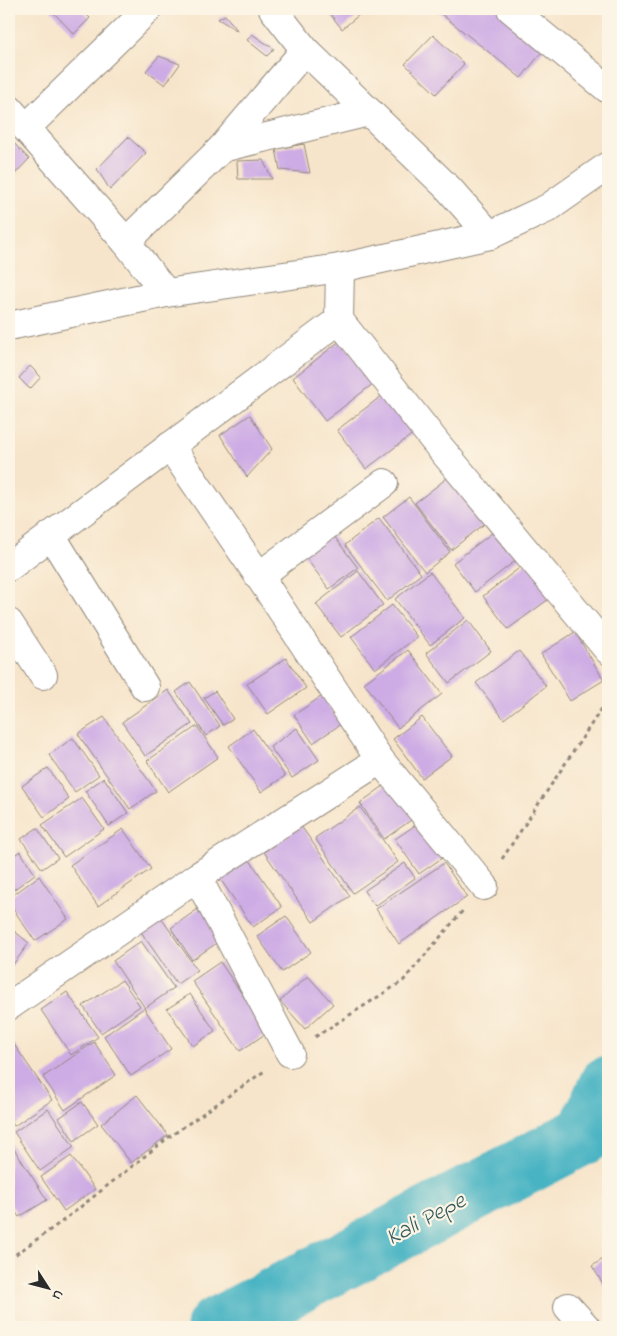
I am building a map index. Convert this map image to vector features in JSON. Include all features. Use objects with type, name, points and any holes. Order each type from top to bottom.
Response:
[{"type":"street","points":[[148,9],[17,118],[126,242],[166,293]]},
{"type":"street","points":[[272,9],[305,50],[449,189],[490,235]]},
{"type":"street","points":[[511,9],[608,89]]},
{"type":"street","points":[[126,242],[222,148],[305,50]]},
{"type":"street","points":[[222,148],[369,112]]},
{"type":"street","points":[[9,326],[166,293],[340,268],[490,235],[548,208],[608,166]]},
{"type":"street","points":[[340,268],[339,320],[437,444],[608,650]]},
{"type":"street","points":[[9,567],[339,320]]},
{"type":"street","points":[[170,446],[259,576],[380,760],[484,886]]},
{"type":"street","points":[[259,576],[384,483]]},
{"type":"street","points":[[50,535],[146,687]]},
{"type":"street","points":[[9,623],[43,676]]},
{"type":"street","points":[[9,1006],[197,877],[380,760]]},
{"type":"street","points":[[197,877],[290,1053]]},
{"type":"street","points":[[568,1307],[586,1327]]},
{"type":"path","points":[[9,1259],[64,1220],[169,1137],[290,1053],[403,982],[484,886],[608,699]]},
{"type":"building","points":[[50,9],[81,9],[90,18],[74,34]]},
{"type":"building","points":[[326,9],[366,9],[342,29]]},
{"type":"building","points":[[435,9],[500,9],[547,46],[521,78]]},
{"type":"building","points":[[225,15],[238,31],[218,19]]},
{"type":"building","points":[[252,34],[274,49],[267,56],[247,40]]},
{"type":"building","points":[[433,35],[464,64],[436,94],[405,64]]},
{"type":"building","points":[[159,56],[180,64],[165,85],[146,71]]},
{"type":"building","points":[[128,137],[146,153],[110,190],[97,169]]},
{"type":"building","points":[[10,139],[29,159],[12,177],[9,174]]},
{"type":"building","points":[[304,144],[310,173],[280,170],[276,149]]},
{"type":"building","points":[[263,160],[272,179],[238,179],[237,161]]},
{"type":"building","points":[[341,340],[374,383],[325,421],[293,378]]},
{"type":"building","points":[[30,366],[41,377],[30,389],[19,378]]},
{"type":"building","points":[[384,394],[414,433],[366,469],[337,430]]},
{"type":"building","points":[[250,415],[272,449],[247,477],[220,435]]},
{"type":"building","points":[[456,471],[492,518],[451,550],[415,503]]},
{"type":"building","points":[[409,497],[450,552],[425,572],[383,517]]},
{"type":"building","points":[[379,518],[421,574],[387,601],[345,545]]},
{"type":"building","points":[[501,526],[523,555],[475,592],[453,563]]},
{"type":"building","points":[[328,528],[358,568],[329,589],[300,550]]},
{"type":"building","points":[[527,562],[553,596],[508,629],[483,596]]},
{"type":"building","points":[[358,571],[383,605],[341,637],[316,604]]},
{"type":"building","points":[[430,572],[465,618],[430,645],[395,599]]},
{"type":"building","points":[[392,605],[417,637],[375,669],[351,637]]},
{"type":"building","points":[[468,620],[491,651],[449,683],[426,653]]},
{"type":"building","points":[[575,632],[604,680],[570,701],[541,654]]},
{"type":"building","points":[[408,650],[442,694],[398,728],[364,683]]},
{"type":"building","points":[[519,651],[546,686],[504,719],[476,683]]},
{"type":"building","points":[[286,658],[306,688],[268,714],[247,684]]},
{"type":"building","points":[[190,682],[220,726],[206,736],[176,692]]},
{"type":"building","points":[[168,690],[192,724],[145,756],[122,722]]},
{"type":"building","points":[[215,691],[233,719],[223,725],[204,698]]},
{"type":"building","points":[[322,696],[341,724],[313,743],[294,715]]},
{"type":"building","points":[[104,717],[156,791],[130,809],[78,734]]},
{"type":"building","points":[[422,717],[452,756],[422,778],[393,739]]},
{"type":"building","points":[[197,726],[218,757],[168,792],[147,761]]},
{"type":"building","points":[[297,728],[319,760],[292,778],[270,747]]},
{"type":"building","points":[[253,729],[285,776],[261,792],[229,746]]},
{"type":"building","points":[[73,738],[99,775],[75,792],[49,755]]},
{"type":"building","points":[[48,768],[69,799],[44,817],[22,786]]},
{"type":"building","points":[[104,778],[128,813],[109,826],[85,791]]},
{"type":"building","points":[[392,780],[417,816],[384,839],[360,803]]},
{"type":"building","points":[[82,798],[104,829],[64,857],[42,825]]},
{"type":"building","points":[[360,807],[398,862],[353,893],[315,838]]},
{"type":"building","points":[[426,818],[449,853],[419,874],[395,839]]},
{"type":"building","points":[[301,826],[350,896],[313,922],[264,852]]},
{"type":"building","points":[[37,828],[58,858],[42,869],[21,839]]},
{"type":"building","points":[[123,829],[151,869],[98,906],[70,865]]},
{"type":"building","points":[[243,850],[282,907],[253,927],[214,870]]},
{"type":"building","points":[[20,851],[35,874],[9,893],[9,859]]},
{"type":"building","points":[[405,863],[415,878],[375,906],[364,891]]},
{"type":"building","points":[[444,863],[467,897],[399,944],[376,909]]},
{"type":"building","points":[[39,876],[68,919],[35,941],[9,903],[9,898]]},
{"type":"building","points":[[205,904],[227,936],[192,960],[171,928]]},
{"type":"building","points":[[157,912],[197,970],[177,984],[137,926]]},
{"type":"building","points":[[286,916],[311,952],[282,972],[257,936]]},
{"type":"building","points":[[13,930],[29,943],[9,970],[9,936]]},
{"type":"building","points":[[141,941],[174,988],[145,1008],[113,961]]},
{"type":"building","points":[[220,962],[268,1032],[240,1051],[192,981]]},
{"type":"building","points":[[308,976],[333,1004],[305,1029],[280,1001]]},
{"type":"building","points":[[122,980],[140,1006],[101,1033],[83,1006]]},
{"type":"building","points":[[67,992],[98,1037],[71,1055],[41,1010]]},
{"type":"building","points":[[190,994],[215,1031],[193,1046],[167,1009]]},
{"type":"building","points":[[144,1008],[171,1049],[131,1076],[104,1036]]},
{"type":"building","points":[[9,1037],[52,1100],[14,1126],[9,1118]]},
{"type":"building","points":[[94,1042],[116,1075],[65,1110],[43,1077]]},
{"type":"building","points":[[137,1095],[168,1135],[131,1163],[101,1124]]},
{"type":"building","points":[[82,1102],[98,1124],[74,1141],[59,1118]]},
{"type":"building","points":[[48,1109],[74,1147],[40,1171],[14,1132]]},
{"type":"building","points":[[9,1141],[47,1200],[19,1217],[9,1202]]},
{"type":"building","points":[[71,1156],[95,1189],[64,1211],[41,1177]]},
{"type":"building","points":[[608,1256],[608,1292],[592,1266]]},
{"type":"waterway","name":"Kali Pepe","points":[[216,1327],[586,1134],[608,1085]]}]
